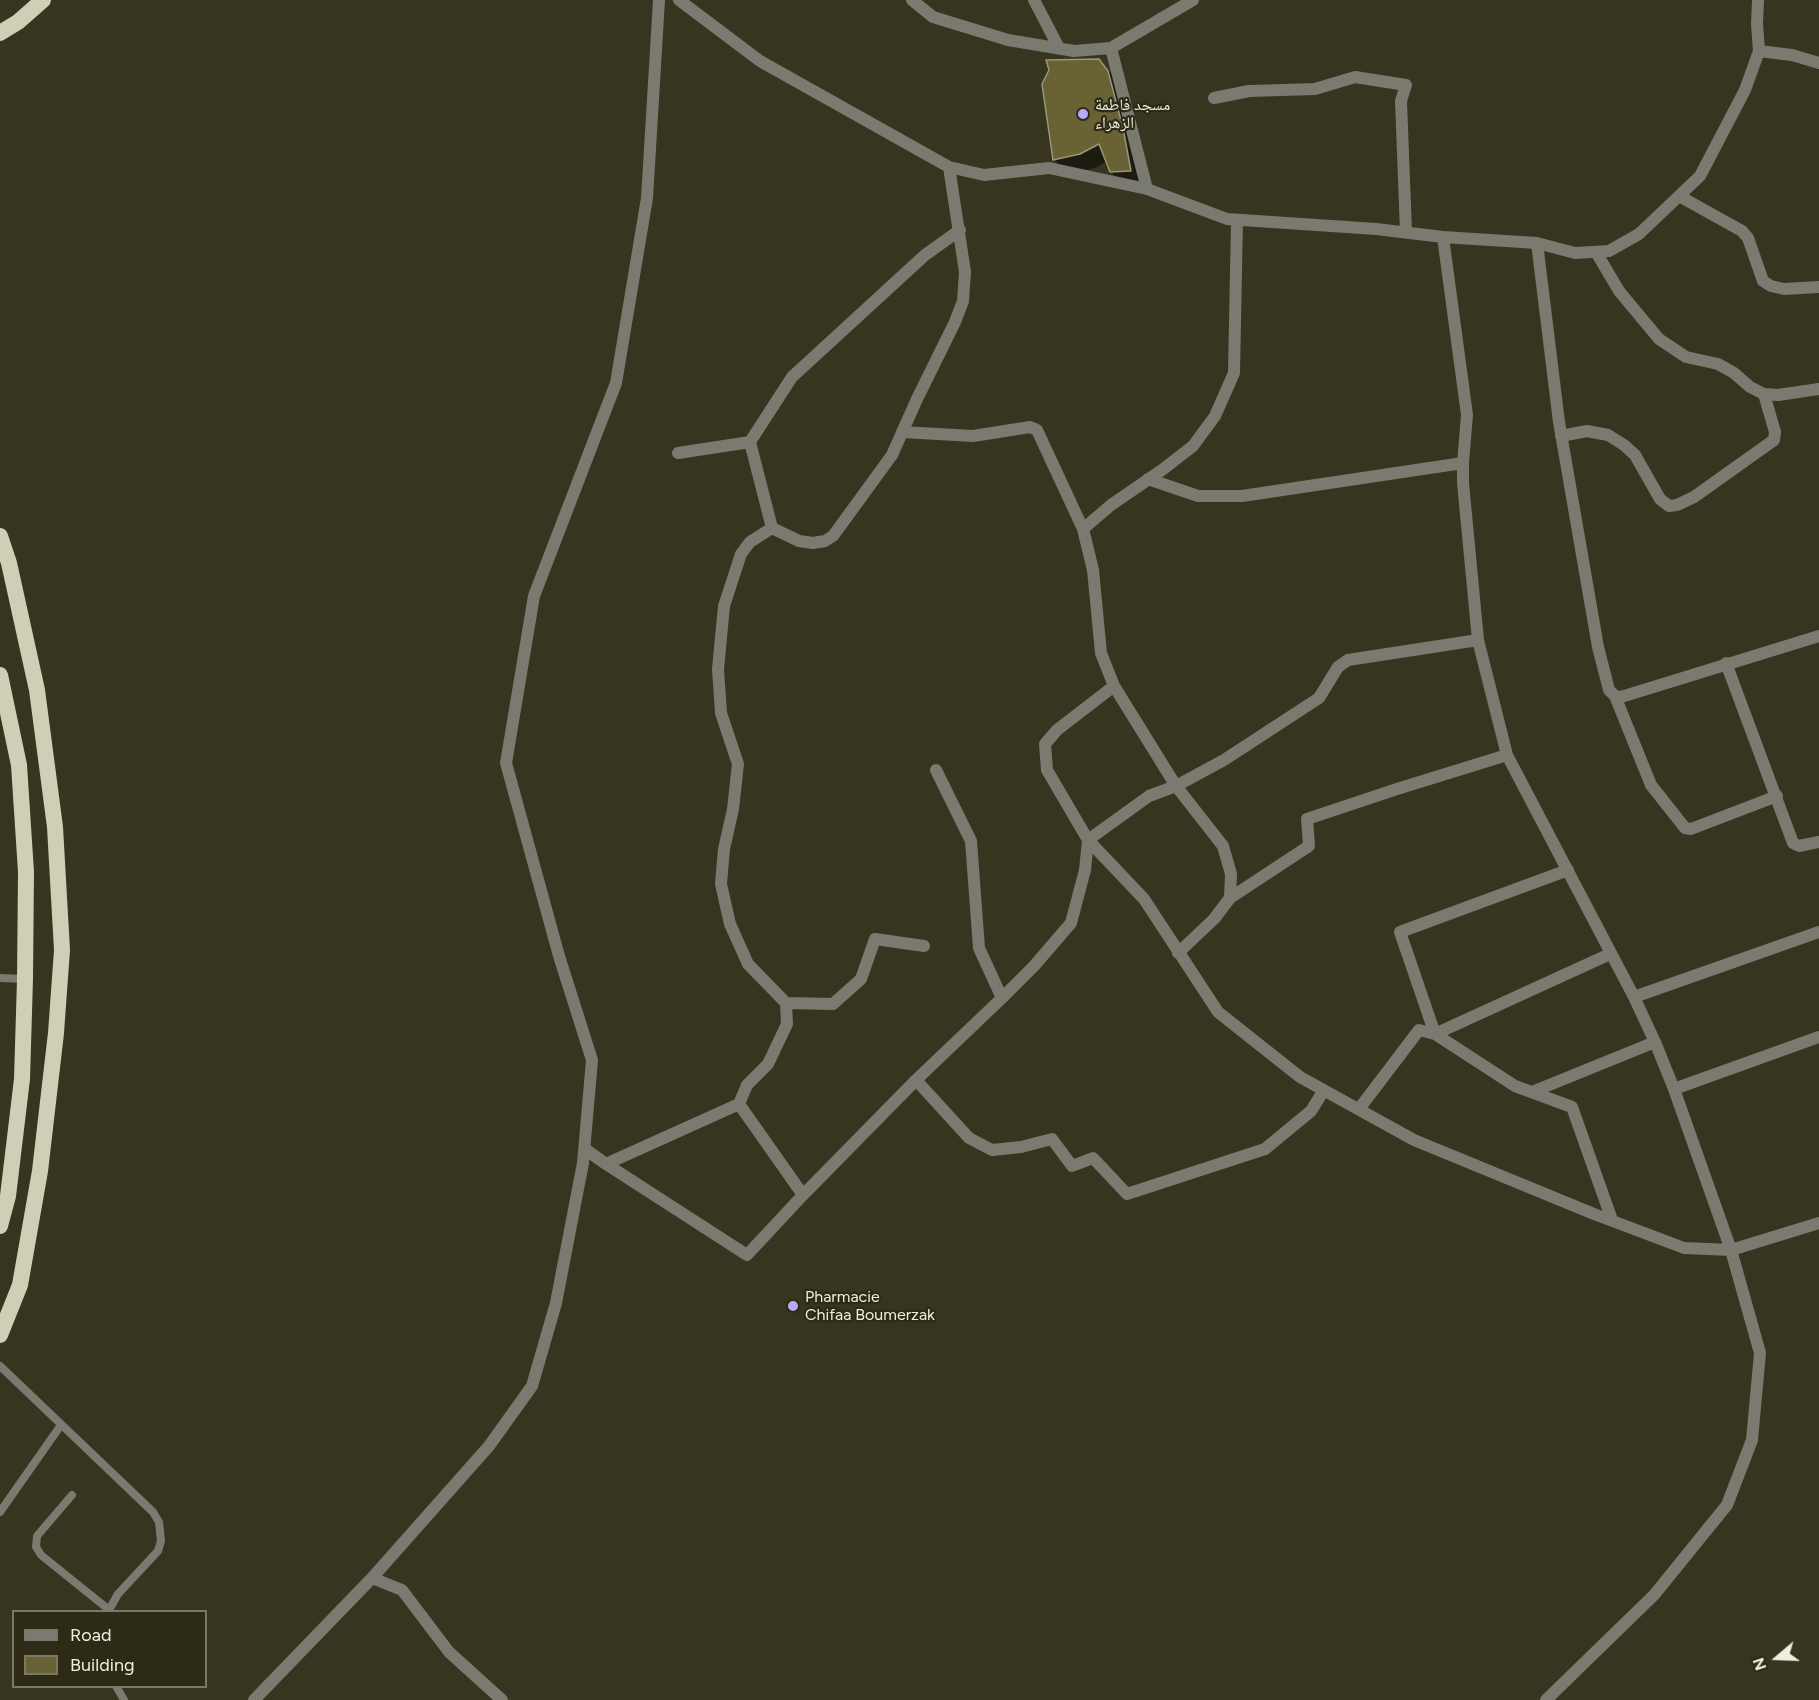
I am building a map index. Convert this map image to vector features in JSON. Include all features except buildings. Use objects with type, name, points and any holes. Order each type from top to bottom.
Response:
[{"type":"highway","points":[[0,33],[18,22],[43,0]]},
{"type":"highway","points":[[0,536],[9,563],[38,690],[55,827],[62,950],[56,1032],[40,1171],[20,1285],[0,1335]]},
{"type":"highway","points":[[0,675],[19,765],[26,872],[21,1080],[8,1196],[0,1226]]},
{"type":"street","points":[[254,1700],[372,1578],[489,1446],[532,1386],[556,1303],[585,1149],[591,1060],[559,956],[506,763],[534,596],[616,382],[647,198],[659,0]]},
{"type":"street","points":[[679,0],[760,61],[949,167],[984,175],[1049,168],[1147,189],[1227,219],[1537,243],[1575,253],[1609,251],[1639,234],[1700,176],[1745,90],[1759,51],[1758,0]]},
{"type":"street","points":[[912,0],[933,17],[1008,40],[1074,51],[1111,48],[1193,0]]},
{"type":"street","points":[[1034,0],[1059,48]]},
{"type":"street","points":[[1111,48],[1147,189]]},
{"type":"street","points":[[1759,51],[1792,55],[1819,63]]},
{"type":"street","points":[[1214,98],[1249,91],[1315,89],[1355,76],[1406,85],[1401,101],[1406,232]]},
{"type":"street","points":[[949,167],[960,230],[965,272],[963,301],[892,455],[833,536],[825,542],[799,541],[772,528],[750,442],[792,377],[926,255],[960,230]]},
{"type":"street","points":[[1679,196],[1742,231],[1748,238],[1762,281],[1784,289],[1819,288]]},
{"type":"street","points":[[1083,529],[1111,505],[1193,446],[1215,416],[1234,373],[1237,220]]},
{"type":"street","points":[[1443,237],[1467,415],[1463,463],[1478,640],[1507,755],[1634,997],[1655,1042],[1731,1250],[1760,1353],[1752,1440],[1727,1505],[1653,1595],[1546,1700]]},
{"type":"street","points":[[1537,243],[1561,436],[1598,646],[1609,690],[1615,696],[1651,785],[1685,828],[1697,827],[1777,796]]},
{"type":"street","points":[[1596,252],[1619,291],[1659,339],[1686,357],[1718,364],[1764,394],[1778,395],[1819,389]]},
{"type":"street","points":[[1561,436],[1587,431],[1608,435],[1635,455],[1660,499],[1669,506],[1677,505],[1694,497],[1774,440],[1775,432],[1764,394]]},
{"type":"street","points":[[902,432],[972,436],[1030,428],[1037,430],[1083,529],[1093,570],[1101,653],[1114,686],[1176,786],[1223,846],[1231,874],[1230,898]]},
{"type":"street","points":[[678,453],[750,442]]},
{"type":"street","points":[[1148,479],[1198,496],[1242,496],[1463,463]]},
{"type":"street","points":[[606,1164],[739,1104],[747,1085],[768,1064],[787,1024],[786,1003],[748,964],[730,924],[721,884],[724,849],[733,809],[738,764],[721,713],[718,669],[724,606],[741,554],[750,542],[772,528]]},
{"type":"street","points":[[1615,696],[1621,697],[1819,636]]},
{"type":"street","points":[[585,1149],[747,1254],[916,1080],[1034,966],[1071,923],[1084,870],[1088,840],[1149,796],[1176,786],[1224,760],[1319,698],[1338,667],[1348,660],[1478,640]]},
{"type":"street","points":[[1726,663],[1777,796],[1792,843],[1799,846],[1819,842]]},
{"type":"street","points":[[1114,686],[1057,730],[1045,744],[1047,770],[1088,840],[1144,899],[1218,1012],[1300,1077],[1414,1140],[1684,1248],[1731,1250],[1819,1223]]},
{"type":"street","points":[[1178,953],[1214,920],[1230,898],[1309,846],[1307,819],[1507,755]]},
{"type":"street","points":[[936,770],[971,841],[980,948],[1002,998]]},
{"type":"street","points":[[1435,1034],[1400,932],[1568,870]]},
{"type":"street","points":[[1634,997],[1819,932]]},
{"type":"street","points":[[786,1003],[833,1004],[861,979],[875,939],[924,946]]},
{"type":"street","points":[[1435,1034],[1610,954]]},
{"type":"street","points":[[1359,1109],[1419,1030],[1435,1034],[1515,1086],[1572,1107],[1612,1220]]},
{"type":"street","points":[[1674,1089],[1819,1037]]},
{"type":"street","points":[[1532,1092],[1655,1042]]},
{"type":"street","points":[[916,1080],[969,1138],[992,1150],[1021,1147],[1052,1139],[1072,1166],[1093,1158],[1127,1194],[1265,1149],[1311,1111],[1324,1090]]},
{"type":"street","points":[[739,1104],[803,1195]]},
{"type":"street","points":[[372,1578],[402,1590],[449,1652],[502,1700]]},
{"type":"lane","points":[[0,978],[25,979]]},
{"type":"lane","points":[[0,1366],[153,1512],[161,1531],[158,1551],[118,1594],[108,1610],[41,1555],[36,1547],[37,1536],[72,1495]]},
{"type":"lane","points":[[0,1512],[61,1425]]},
{"type":"place","name":"مسجد فاطمة الزهراء","points":[[1083,114]]},
{"type":"place","name":"Pharmacie Chifaa Boumerzak","points":[[793,1306]]}]
